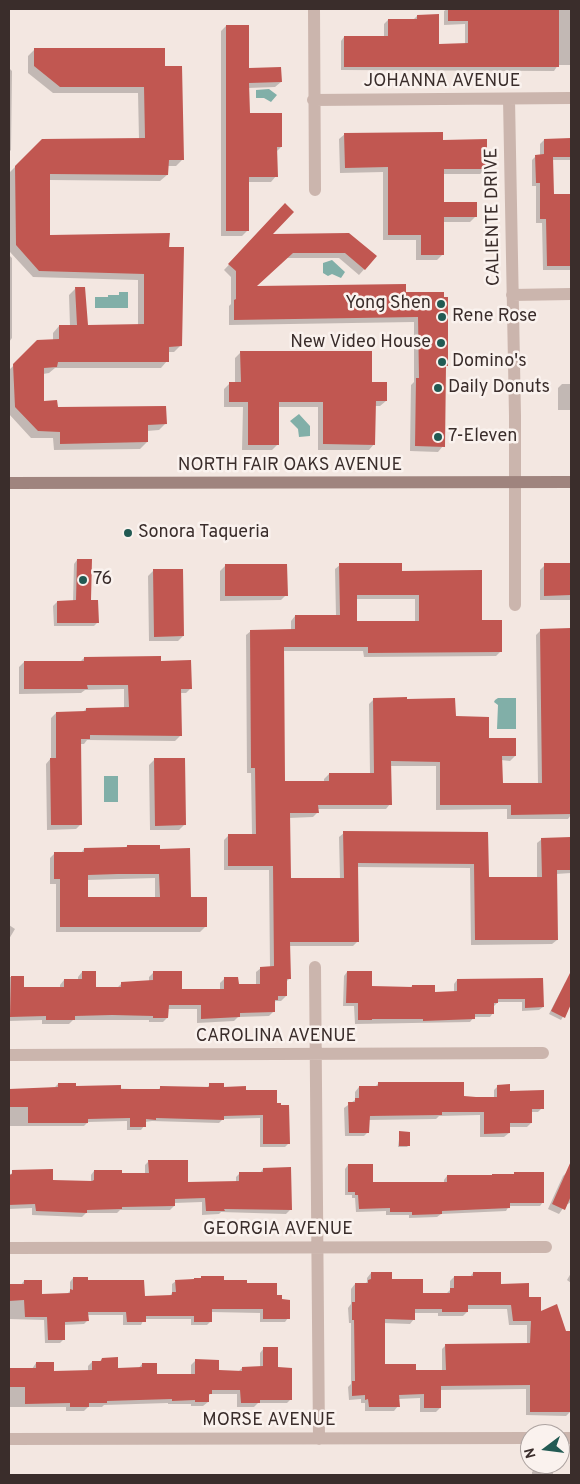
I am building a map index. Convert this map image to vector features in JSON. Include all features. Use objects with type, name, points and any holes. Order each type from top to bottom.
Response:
[{"type":"main road","name":"NORTH FAIR OAKS AVENUE","points":[[9,483],[571,482]]},
{"type":"street","points":[[314,9],[313,100],[315,190]]},
{"type":"street","name":"JOHANNA AVENUE","points":[[313,100],[571,98]]},
{"type":"street","name":"CALIENTE DRIVE","points":[[509,99],[515,606]]},
{"type":"street","points":[[512,295],[571,294]]},
{"type":"street","points":[[315,967],[319,1439]]},
{"type":"street","name":"CAROLINA AVENUE","points":[[9,1055],[543,1053]]},
{"type":"street","name":"GEORGIA AVENUE","points":[[9,1248],[546,1247]]},
{"type":"street","name":"MORSE AVENUE","points":[[9,1439],[520,1438]]},
{"type":"water","points":[[269,89],[277,95],[271,102],[264,98],[256,98],[256,90]]},
{"type":"water","points":[[332,260],[345,272],[341,278],[332,274],[328,276],[323,273],[323,263]]},
{"type":"water","points":[[119,292],[128,292],[128,308],[95,308],[95,297],[119,295]]},
{"type":"water","points":[[299,414],[310,426],[310,436],[299,437],[298,429],[290,421]]},
{"type":"water","points":[[498,698],[516,698],[516,729],[497,729],[498,705],[494,702]]},
{"type":"water","points":[[104,776],[118,776],[118,802],[104,802]]},
{"type":"building","points":[[448,9],[559,9],[559,67],[344,67],[344,36],[388,36],[388,19],[417,19],[417,15],[439,14],[439,44],[468,43],[468,21],[448,21]]},
{"type":"building","points":[[226,25],[249,25],[249,68],[281,67],[282,82],[249,83],[250,113],[282,113],[282,147],[277,147],[278,177],[249,177],[249,231],[226,231]]},
{"type":"building","points":[[34,48],[165,48],[165,66],[182,66],[184,160],[169,160],[168,175],[50,174],[50,235],[170,233],[169,247],[184,247],[182,346],[169,347],[169,362],[58,362],[57,367],[44,368],[44,401],[57,400],[58,407],[166,406],[167,424],[148,425],[148,442],[60,444],[60,432],[38,431],[15,407],[13,364],[37,340],[59,339],[59,325],[77,325],[75,287],[85,287],[88,325],[144,324],[144,274],[39,271],[16,245],[15,166],[42,139],[145,138],[144,87],[60,87],[34,66]]},
{"type":"building","points":[[443,132],[443,140],[487,139],[487,169],[444,169],[444,202],[477,202],[477,217],[444,217],[444,255],[421,255],[421,235],[388,235],[388,167],[345,168],[344,133]]},
{"type":"building","points":[[571,138],[571,157],[553,157],[554,194],[571,194],[571,266],[547,266],[546,219],[540,219],[540,183],[536,183],[535,155],[544,154],[544,139]]},
{"type":"building","points":[[285,203],[294,212],[273,234],[349,233],[377,256],[365,270],[345,253],[293,253],[257,286],[406,284],[406,292],[444,292],[444,297],[448,297],[445,447],[415,446],[416,378],[419,378],[418,317],[234,320],[236,271],[228,264]]},
{"type":"building","points":[[240,351],[372,351],[372,382],[387,382],[387,401],[376,401],[375,445],[323,444],[323,402],[279,402],[279,445],[248,445],[248,402],[229,402],[229,382],[241,382]]},
{"type":"building","points":[[77,559],[92,559],[91,600],[98,600],[99,623],[57,623],[57,601],[76,600]]},
{"type":"building","points":[[339,563],[402,563],[402,571],[482,570],[482,620],[502,620],[502,652],[368,653],[368,647],[284,647],[285,781],[329,781],[329,773],[374,773],[373,698],[407,697],[407,699],[455,698],[456,716],[489,717],[489,738],[516,738],[516,756],[502,756],[503,783],[542,783],[540,629],[571,628],[571,814],[511,815],[511,805],[440,805],[440,762],[391,761],[392,805],[318,805],[319,813],[290,813],[291,878],[344,878],[343,831],[488,832],[489,877],[542,877],[541,838],[571,837],[571,870],[557,870],[558,940],[475,940],[474,864],[358,863],[359,942],[290,942],[291,979],[287,979],[287,996],[278,996],[278,1000],[275,1000],[275,1012],[240,1013],[240,1017],[201,1019],[201,1005],[169,1005],[168,1018],[112,1015],[75,1016],[75,1020],[46,1020],[46,1016],[10,1017],[11,976],[24,976],[24,987],[64,987],[64,979],[82,979],[82,971],[96,971],[96,987],[121,987],[121,982],[153,980],[153,971],[182,971],[182,989],[224,989],[224,977],[238,977],[239,984],[260,984],[260,967],[274,966],[273,866],[228,866],[228,834],[256,834],[255,768],[251,768],[250,630],[295,629],[295,615],[340,615]],"holes":[[[357,595],[419,595],[419,621],[357,621]]]},
{"type":"building","points":[[544,563],[571,563],[571,595],[544,596]]},
{"type":"building","points":[[225,564],[287,564],[288,596],[225,596]]},
{"type":"building","points":[[153,569],[183,569],[184,636],[154,637]]},
{"type":"building","points":[[161,656],[161,661],[191,660],[192,689],[181,689],[182,736],[90,735],[90,739],[81,739],[82,825],[51,825],[50,758],[56,758],[56,712],[86,711],[86,708],[129,707],[128,685],[87,685],[88,689],[24,689],[24,661],[84,661],[84,657]]},
{"type":"building","points":[[154,758],[185,758],[186,825],[155,826]]},
{"type":"building","points":[[127,845],[160,845],[160,849],[190,848],[191,897],[207,897],[207,927],[60,927],[60,879],[54,879],[54,852],[84,852],[84,848],[127,847]],"holes":[[[159,874],[160,897],[88,897],[88,875]]]},
{"type":"building","points":[[347,971],[372,971],[372,986],[412,987],[412,985],[435,985],[435,992],[457,991],[457,979],[543,978],[544,1007],[525,1008],[525,999],[498,999],[498,1003],[494,1003],[494,1014],[475,1014],[475,1019],[423,1021],[423,1019],[358,1020],[358,1003],[346,1003]]},
{"type":"building","points":[[571,971],[571,1004],[565,1018],[551,1011]]},
{"type":"building","points":[[378,1082],[464,1082],[464,1096],[476,1097],[497,1097],[497,1085],[510,1084],[510,1091],[544,1090],[544,1109],[532,1109],[532,1123],[510,1123],[510,1133],[484,1134],[484,1112],[442,1112],[442,1115],[370,1116],[369,1133],[349,1133],[348,1102],[355,1102],[355,1098],[359,1098],[359,1086],[378,1086]]},
{"type":"building","points":[[58,1083],[76,1083],[76,1086],[121,1085],[121,1089],[160,1089],[160,1086],[209,1087],[209,1083],[224,1083],[224,1087],[246,1086],[246,1090],[277,1090],[277,1103],[289,1105],[290,1144],[263,1144],[263,1115],[224,1116],[224,1120],[156,1118],[156,1120],[146,1119],[146,1127],[130,1127],[130,1118],[88,1119],[88,1123],[28,1123],[28,1107],[9,1107],[9,1089],[58,1087]]},
{"type":"building","points":[[399,1131],[410,1132],[410,1146],[399,1146]]},
{"type":"building","points":[[148,1160],[188,1160],[188,1182],[239,1181],[239,1172],[263,1172],[263,1168],[291,1167],[292,1210],[224,1209],[225,1211],[206,1211],[205,1198],[175,1199],[175,1206],[122,1207],[122,1209],[87,1210],[87,1213],[36,1211],[35,1204],[9,1205],[9,1175],[12,1174],[12,1170],[53,1169],[53,1180],[92,1181],[94,1180],[94,1170],[122,1170],[122,1173],[149,1173]]},
{"type":"building","points":[[571,1161],[571,1196],[565,1210],[552,1204]]},
{"type":"building","points":[[348,1164],[373,1164],[373,1182],[447,1182],[447,1175],[544,1172],[544,1203],[510,1203],[510,1208],[442,1211],[442,1214],[412,1215],[412,1212],[390,1212],[390,1208],[359,1209],[358,1195],[355,1195],[355,1192],[348,1192]]},
{"type":"building","points":[[371,1272],[392,1272],[392,1279],[423,1279],[423,1293],[450,1293],[450,1288],[454,1288],[454,1276],[473,1276],[473,1272],[501,1272],[501,1284],[529,1283],[529,1297],[541,1297],[541,1311],[557,1304],[566,1331],[571,1331],[571,1412],[530,1412],[530,1385],[441,1386],[441,1408],[424,1408],[424,1394],[399,1395],[400,1407],[369,1407],[368,1399],[365,1400],[365,1395],[352,1396],[352,1381],[355,1381],[352,1302],[355,1302],[355,1283],[368,1283],[368,1280],[371,1279]],"holes":[[[468,1305],[511,1305],[513,1321],[531,1321],[530,1343],[445,1344],[446,1370],[416,1370],[416,1364],[385,1364],[385,1319],[415,1320],[415,1309],[442,1309],[442,1312],[468,1312]]]},
{"type":"building","points":[[201,1276],[224,1276],[224,1280],[247,1280],[247,1283],[277,1283],[277,1295],[282,1295],[282,1299],[290,1300],[290,1319],[263,1319],[263,1309],[212,1309],[212,1322],[194,1322],[194,1316],[146,1316],[146,1322],[127,1322],[126,1312],[88,1312],[89,1321],[65,1322],[65,1340],[48,1340],[47,1317],[25,1317],[24,1300],[9,1301],[9,1284],[24,1284],[24,1280],[42,1280],[42,1294],[70,1293],[70,1289],[73,1290],[73,1277],[88,1277],[88,1280],[144,1280],[145,1296],[172,1295],[172,1292],[176,1292],[175,1280],[201,1278]]},
{"type":"building","points":[[263,1347],[278,1347],[278,1367],[292,1368],[292,1400],[260,1400],[260,1403],[241,1403],[240,1390],[212,1390],[212,1394],[209,1394],[209,1402],[195,1402],[195,1400],[172,1401],[172,1399],[107,1401],[107,1403],[89,1403],[89,1407],[70,1407],[70,1403],[25,1404],[25,1387],[9,1387],[9,1368],[36,1368],[36,1362],[54,1362],[54,1371],[92,1370],[92,1361],[118,1357],[118,1368],[142,1367],[142,1363],[157,1363],[157,1374],[195,1374],[195,1359],[219,1360],[219,1370],[242,1371],[242,1367],[263,1366]]},
{"type":"place","name":"Yong Shen","points":[[441,304]]},
{"type":"place","name":"Rene Rose","points":[[442,317]]},
{"type":"place","name":"New Video House","points":[[441,343]]},
{"type":"place","name":"Domino's","points":[[442,362]]},
{"type":"place","name":"Daily Donuts","points":[[438,388]]},
{"type":"place","name":"7-Eleven","points":[[438,437]]},
{"type":"place","name":"Sonora Taqueria","points":[[128,533]]},
{"type":"place","name":"76","points":[[83,580]]}]
